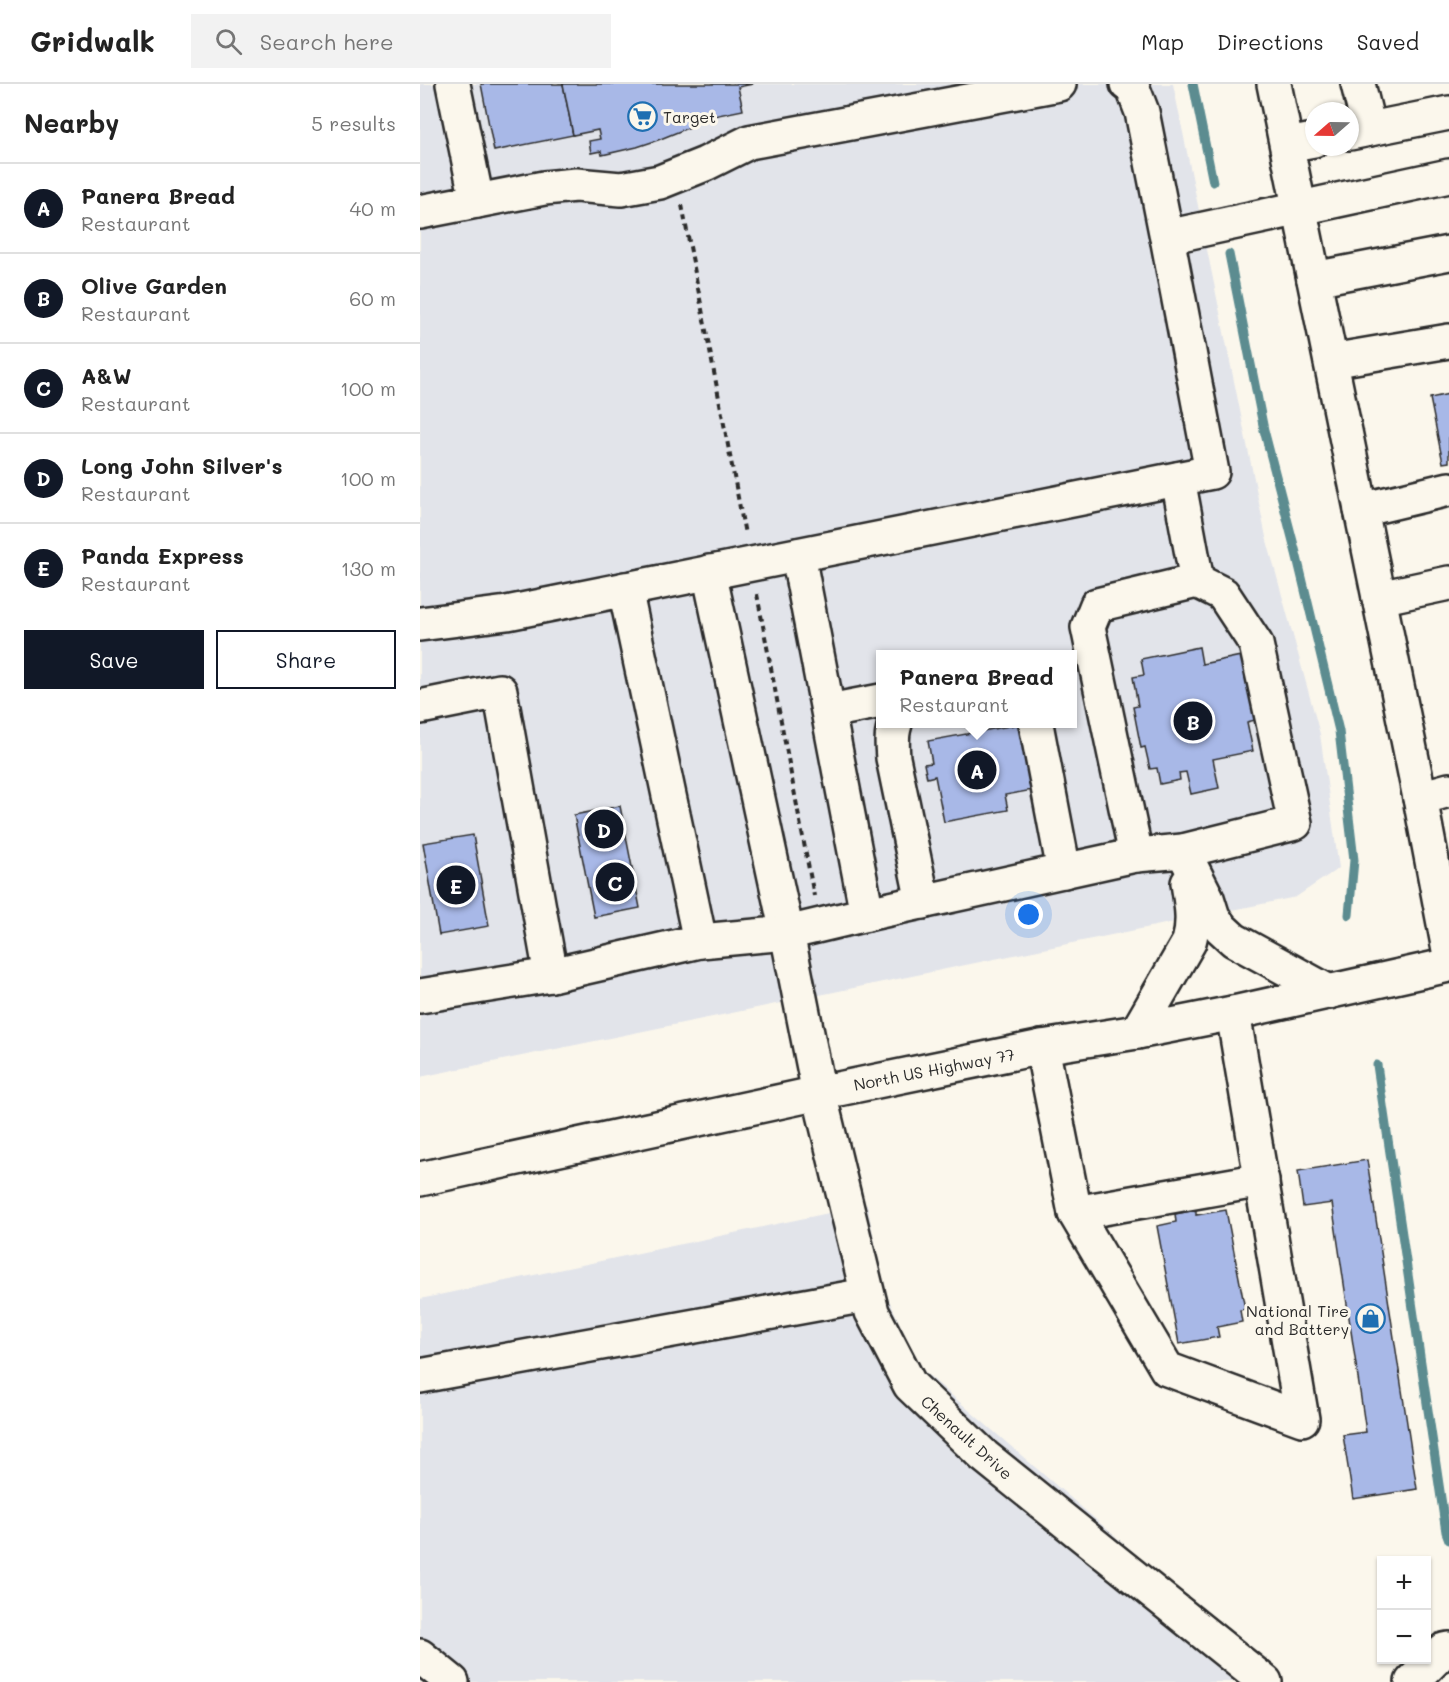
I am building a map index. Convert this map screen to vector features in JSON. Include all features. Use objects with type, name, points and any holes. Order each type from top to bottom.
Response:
[{"type":"main road","points":[[453,84],[477,201]]},
{"type":"main road","points":[[420,212],[544,188],[576,185],[621,189],[660,182],[705,164],[749,142],[1059,84]]},
{"type":"main road","points":[[1274,84],[1300,142],[1299,208],[1379,598],[1434,794],[1449,950]]},
{"type":"main road","points":[[1358,84],[1358,102]]},
{"type":"main road","points":[[420,624],[507,613],[1212,472],[1142,112],[1130,85]]},
{"type":"main road","points":[[1359,131],[1449,113]]},
{"type":"main road","points":[[1167,238],[1449,176]]},
{"type":"main road","points":[[1314,279],[1449,253]]},
{"type":"main road","points":[[1331,361],[1449,340]]},
{"type":"main road","points":[[1178,479],[1197,581]]},
{"type":"main road","points":[[1361,510],[1449,489]]},
{"type":"main road","points":[[798,555],[867,914]]},
{"type":"main road","name":"Chenault Drive","points":[[710,572],[819,1093],[866,1295],[872,1312],[910,1385],[984,1455],[1265,1682]]},
{"type":"main road","points":[[420,996],[551,975],[700,941],[787,933],[1136,855],[1184,851],[1295,823],[1256,644],[1223,594],[1197,581],[1097,604],[1088,627],[1136,855]]},
{"type":"main road","points":[[1379,598],[1449,584]]},
{"type":"main road","points":[[626,589],[700,941]]},
{"type":"main road","points":[[420,707],[500,691],[551,975]]},
{"type":"main road","points":[[828,711],[876,702]]},
{"type":"main road","points":[[893,728],[893,758],[932,900]]},
{"type":"main road","points":[[916,728],[911,739],[912,751],[932,900]]},
{"type":"main road","points":[[1037,728],[1064,871]]},
{"type":"main road","points":[[1184,851],[1207,898],[1213,917],[1221,928],[1234,940],[1329,992]]},
{"type":"main road","points":[[1137,1032],[1184,952],[1192,930],[1193,918],[1184,851]]},
{"type":"main road","name":"North US Highway 77","points":[[420,1179],[1042,1047],[1137,1032],[1233,1013],[1449,965]]},
{"type":"main road","points":[[1042,1047],[1075,1213],[1167,1369],[1302,1419],[1233,1013]]},
{"type":"main road","points":[[1075,1213],[1262,1180]]},
{"type":"main road","points":[[420,1376],[866,1295]]},
{"type":"main road","points":[[1412,1682],[1444,1650],[1449,1649]]},
{"type":"main road","points":[[420,1656],[452,1682]]},
{"type":"shaded area","points":[[420,84],[1173,84],[1266,537],[1320,734],[1339,868],[1296,897],[420,1077]]},
{"type":"shaded area","points":[[867,1205],[885,1291],[919,1367],[1284,1682],[420,1682],[420,1299]]},
{"type":"building","points":[[481,84],[563,84],[573,135],[494,151]]},
{"type":"building","name":"Target","points":[[563,84],[753,84],[738,87],[743,110],[689,121],[690,127],[658,140],[602,155],[601,151],[591,153],[589,141],[600,139],[598,130],[573,135]]},
{"type":"building","points":[[1449,394],[1449,462],[1443,463],[1430,398]]},
{"type":"building","points":[[1199,647],[1202,664],[1241,656],[1255,720],[1247,722],[1253,751],[1213,759],[1219,788],[1191,794],[1186,772],[1179,773],[1180,780],[1160,784],[1157,768],[1150,769],[1145,747],[1141,748],[1133,707],[1138,706],[1133,677],[1144,675],[1141,659]]},
{"type":"building","points":[[998,728],[1021,728],[1033,790],[1005,795],[1008,810],[944,822],[935,776],[927,778],[924,764],[932,763],[928,741]]},
{"type":"building","points":[[620,806],[640,908],[594,917],[574,815]]},
{"type":"building","points":[[473,835],[489,926],[439,935],[423,843]]},
{"type":"building","name":"National Tire and Battery","points":[[1367,1160],[1417,1489],[1353,1499],[1343,1435],[1366,1432],[1332,1203],[1303,1207],[1298,1171]]},
{"type":"building","points":[[1196,1210],[1196,1215],[1226,1210],[1245,1309],[1240,1310],[1242,1322],[1217,1327],[1219,1337],[1179,1344],[1157,1226],[1176,1222],[1175,1214]]},
{"type":"waterway","points":[[1193,84],[1213,182]]},
{"type":"waterway","points":[[1229,254],[1264,430],[1339,731],[1354,860],[1349,915]]},
{"type":"waterway","points":[[1377,1065],[1449,1540]]},
{"type":"place","name":"Target","points":[[642,116]]},
{"type":"place","name":"Olive Garden","points":[[1193,721]]},
{"type":"place","name":"Panera Bread","points":[[977,770]]},
{"type":"place","name":"Long John Silver's","points":[[604,829]]},
{"type":"place","name":"A&W","points":[[615,882]]},
{"type":"place","name":"Panda Express","points":[[456,885]]},
{"type":"place","name":"National Tire and Battery","points":[[1370,1319]]}]
